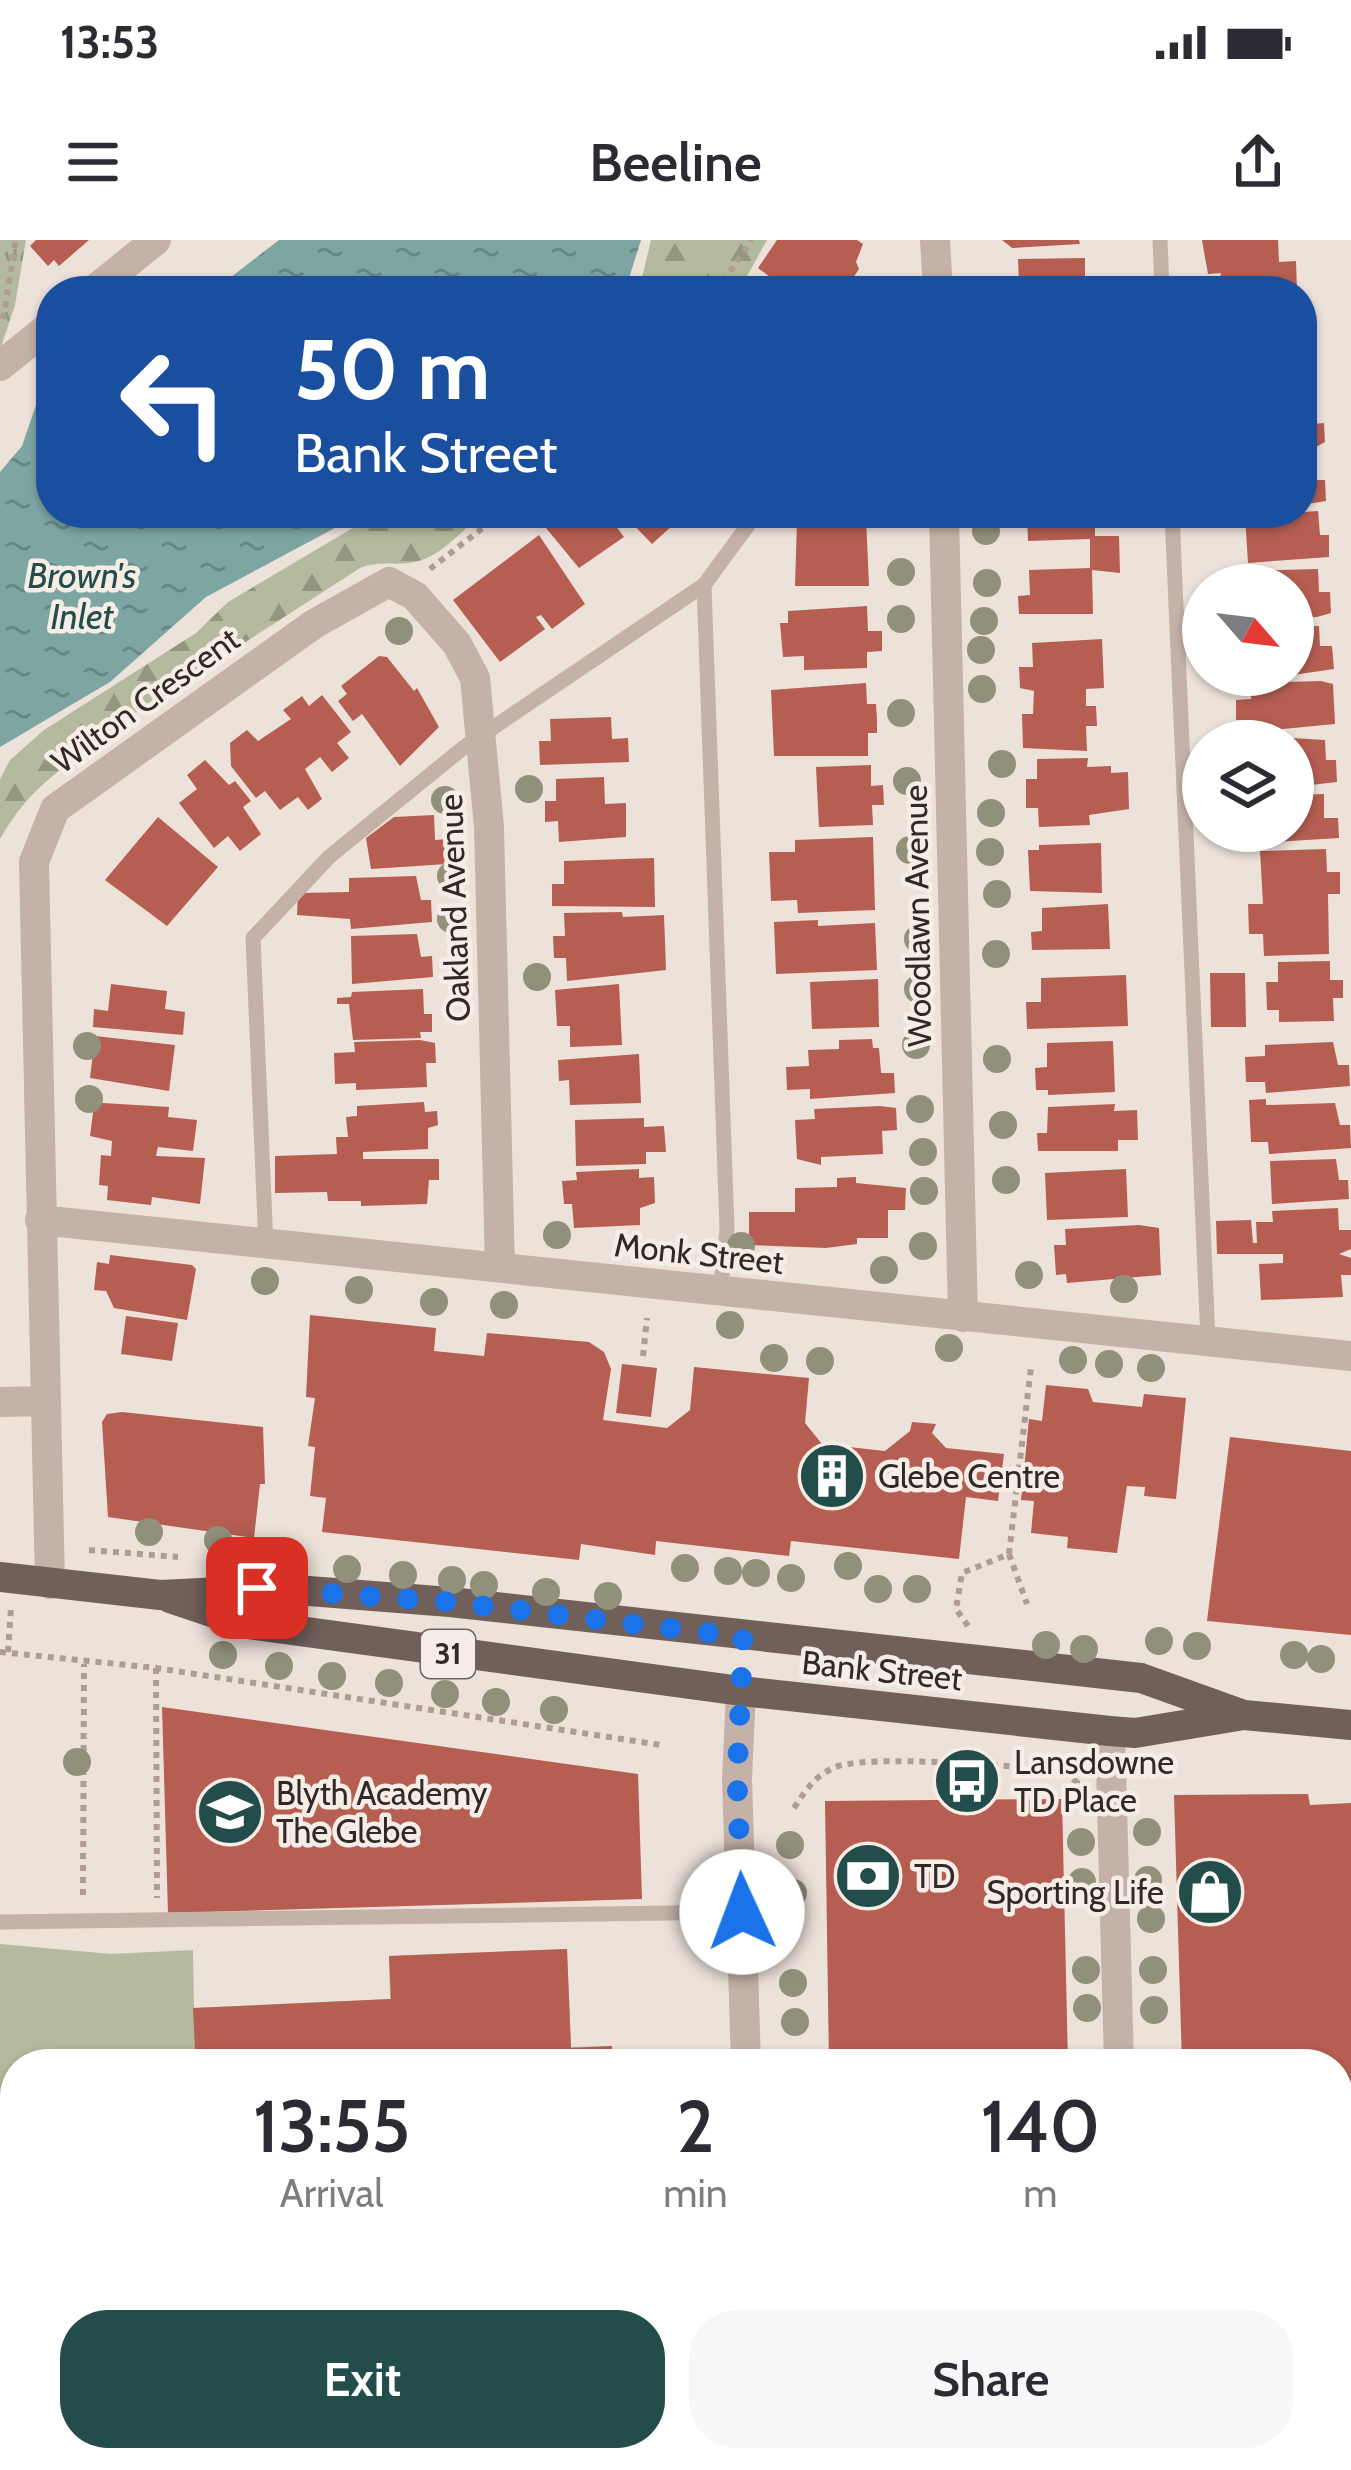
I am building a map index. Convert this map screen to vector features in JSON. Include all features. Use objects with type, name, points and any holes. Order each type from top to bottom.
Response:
[{"type":"main road","name":"Bank Street","points":[[0,1577],[160,1595],[231,1588],[450,1602],[1141,1678],[1244,1715],[1351,1725]]},
{"type":"main road","name":"Bank Street","points":[[160,1595],[247,1624],[741,1691],[1135,1733],[1244,1715]]},
{"type":"main road","points":[[741,1691],[743,1637]]},
{"type":"street","points":[[112,276],[157,240]]},
{"type":"street","points":[[935,240],[937,276]]},
{"type":"street","points":[[0,366],[36,337]]},
{"type":"street","name":"Woodlawn Avenue","points":[[944,528],[962,1317]]},
{"type":"street","name":"Oakland Avenue","points":[[389,582],[415,596],[457,644],[475,678],[482,737],[500,1267]]},
{"type":"street","name":"Wilton Crescent","points":[[50,1584],[34,862],[56,809],[314,624],[389,582]]},
{"type":"street","name":"Monk Street","points":[[40,1220],[1351,1356]]},
{"type":"street","points":[[0,1402],[44,1401]]},
{"type":"street","points":[[741,1691],[737,1778],[746,2049]]},
{"type":"street","points":[[1110,1731],[1119,2049]]},
{"type":"lane","points":[[1160,240],[1161,276]]},
{"type":"lane","points":[[266,1246],[253,938],[329,857],[482,737],[704,585],[746,528]]},
{"type":"lane","points":[[1173,528],[1208,1340]]},
{"type":"lane","points":[[704,585],[728,1229],[720,1292]]},
{"type":"lane","points":[[0,1922],[742,1912]]},
{"type":"path","points":[[0,334],[16,240]]},
{"type":"path","points":[[727,276],[752,240]]},
{"type":"path","points":[[389,582],[427,571],[483,528]]},
{"type":"path","points":[[1027,1604],[1009,1554],[1031,1367]]},
{"type":"path","points":[[970,1630],[956,1609],[962,1573],[1009,1554]]},
{"type":"path","points":[[0,1652],[156,1668],[661,1745]]},
{"type":"path","points":[[83,1922],[84,1664]]},
{"type":"path","points":[[156,1668],[157,1918]]},
{"type":"path","points":[[794,1808],[811,1782],[838,1765],[885,1764],[1059,1770],[1077,1782],[1070,1803]]},
{"type":"green space","points":[[0,240],[26,240],[15,305],[0,350]]},
{"type":"green space","points":[[651,240],[767,240],[747,276],[643,276]]},
{"type":"green space","points":[[353,528],[467,528],[431,556],[360,568],[97,738],[32,795],[0,839],[0,779],[10,760],[44,730],[196,633],[228,602]]},
{"type":"green space","points":[[0,1944],[111,1954],[193,1950],[194,2008],[390,1999],[389,1956],[567,1949],[571,2047],[612,2049],[0,2049]]},
{"type":"water","points":[[279,240],[641,240],[630,276],[232,276]]},
{"type":"water","name":"Brown's Inlet","points":[[36,405],[36,528],[335,528],[206,597],[110,682],[0,747],[0,472],[22,446]]},
{"type":"building","points":[[36,240],[89,240],[59,266],[54,260],[48,266],[30,246]]},
{"type":"building","points":[[777,240],[857,240],[863,244],[854,276],[769,276],[758,268]]},
{"type":"building","points":[[1002,240],[1079,240],[1080,244],[1012,248]]},
{"type":"building","points":[[1202,240],[1278,240],[1279,262],[1296,261],[1296,276],[1208,274]]},
{"type":"building","points":[[1085,258],[1085,276],[1019,276],[1018,259]]},
{"type":"building","points":[[1324,423],[1325,442],[1317,446],[1317,424]]},
{"type":"building","points":[[1317,480],[1325,480],[1326,501],[1317,502]]},
{"type":"building","points":[[1317,511],[1320,535],[1329,535],[1329,557],[1248,563],[1246,528],[1317,528]]},
{"type":"building","points":[[546,528],[617,528],[624,537],[579,568]]},
{"type":"building","points":[[637,528],[670,528],[652,544]]},
{"type":"building","points":[[797,528],[866,528],[869,586],[795,586]]},
{"type":"building","points":[[1028,528],[1095,528],[1095,536],[1119,536],[1120,573],[1092,570],[1093,614],[1019,614],[1018,596],[1030,595],[1029,570],[1090,568],[1090,539],[1028,541]]},
{"type":"building","points":[[539,535],[585,604],[552,629],[541,615],[536,617],[545,629],[500,662],[453,600]]},
{"type":"building","points":[[1314,569],[1318,569],[1319,592],[1330,592],[1331,613],[1314,617]]},
{"type":"building","points":[[867,606],[868,631],[882,631],[882,651],[867,652],[867,668],[804,670],[804,656],[783,657],[780,623],[788,623],[788,611]]},
{"type":"building","points":[[1314,626],[1319,626],[1320,646],[1332,646],[1334,669],[1314,672]]},
{"type":"building","points":[[1102,639],[1104,688],[1086,689],[1086,706],[1096,706],[1097,726],[1086,726],[1087,751],[1023,748],[1022,714],[1033,714],[1034,691],[1020,688],[1019,667],[1033,667],[1032,643]]},
{"type":"building","points":[[379,656],[387,657],[414,691],[417,688],[439,727],[400,766],[362,714],[353,721],[338,701],[347,694],[341,686]]},
{"type":"building","points":[[1314,681],[1333,684],[1335,724],[1236,720],[1236,700],[1314,696]]},
{"type":"building","points":[[866,683],[867,704],[876,704],[877,719],[877,733],[868,733],[868,756],[774,756],[771,690]]},
{"type":"building","points":[[322,695],[351,732],[337,743],[349,758],[332,772],[320,757],[305,769],[322,799],[308,810],[298,797],[280,810],[265,791],[256,798],[231,766],[230,743],[247,730],[258,741],[291,719],[283,710],[302,696],[309,706]]},
{"type":"building","points":[[611,717],[612,739],[628,738],[629,762],[540,765],[539,741],[551,741],[550,719]]},
{"type":"building","points":[[1314,739],[1325,740],[1326,760],[1336,760],[1337,782],[1314,785]]},
{"type":"building","points":[[1088,758],[1087,767],[1111,766],[1111,773],[1128,772],[1129,809],[1089,815],[1090,825],[1039,827],[1038,808],[1026,808],[1026,779],[1037,779],[1037,759]]},
{"type":"building","points":[[205,760],[229,785],[235,781],[251,801],[243,807],[261,834],[240,851],[228,836],[214,848],[179,803],[197,789],[187,775]]},
{"type":"building","points":[[871,765],[871,786],[883,785],[884,805],[872,805],[873,825],[819,827],[816,767]]},
{"type":"building","points":[[604,777],[605,804],[626,803],[626,837],[559,842],[558,821],[545,822],[545,801],[556,801],[556,779]]},
{"type":"building","points":[[1314,794],[1324,794],[1324,818],[1338,818],[1339,838],[1314,840]]},
{"type":"building","points":[[434,815],[435,840],[446,839],[447,864],[371,869],[366,838],[394,817]]},
{"type":"building","points":[[158,817],[218,867],[167,926],[105,880]]},
{"type":"building","points":[[873,837],[875,910],[798,913],[797,900],[771,901],[769,852],[795,852],[795,840]]},
{"type":"building","points":[[1101,843],[1102,893],[1030,891],[1028,850],[1039,850],[1039,845]]},
{"type":"building","points":[[1326,849],[1327,872],[1340,872],[1340,894],[1328,894],[1329,954],[1264,956],[1263,934],[1249,934],[1248,904],[1263,904],[1260,852]]},
{"type":"building","points":[[654,858],[655,907],[552,906],[552,884],[564,884],[564,861]]},
{"type":"building","points":[[416,876],[421,900],[431,900],[432,922],[351,929],[350,919],[297,915],[298,893],[349,892],[349,878]]},
{"type":"building","points":[[1108,904],[1110,949],[1032,950],[1031,932],[1042,931],[1042,908]]},
{"type":"building","points":[[622,912],[623,917],[664,915],[666,970],[567,981],[566,958],[554,958],[553,936],[565,936],[564,913]]},
{"type":"building","points":[[818,920],[818,926],[875,923],[877,970],[776,974],[774,922]]},
{"type":"building","points":[[417,934],[421,957],[432,956],[433,977],[352,984],[351,936]]},
{"type":"building","points":[[1330,961],[1330,980],[1343,980],[1343,998],[1333,998],[1334,1021],[1279,1022],[1279,1010],[1267,1010],[1266,982],[1278,982],[1278,962]]},
{"type":"building","points":[[1210,973],[1245,973],[1246,1027],[1211,1027]]},
{"type":"building","points":[[1126,975],[1128,1026],[1027,1029],[1026,1002],[1041,1002],[1041,978]]},
{"type":"building","points":[[878,979],[879,1027],[812,1029],[810,982]]},
{"type":"building","points":[[111,984],[167,991],[165,1009],[185,1012],[183,1035],[93,1027],[94,1009],[108,1011]]},
{"type":"building","points":[[619,984],[622,1045],[570,1047],[570,1026],[557,1026],[555,990]]},
{"type":"building","points":[[423,989],[424,1014],[432,1014],[432,1032],[420,1032],[421,1038],[353,1040],[349,1004],[337,1004],[337,998],[351,997],[352,992]]},
{"type":"building","points":[[95,1036],[175,1045],[169,1091],[90,1078]]},
{"type":"building","points":[[872,1039],[873,1048],[879,1048],[881,1073],[894,1073],[895,1093],[810,1099],[810,1089],[787,1090],[786,1067],[809,1066],[808,1050],[839,1049],[839,1040]]},
{"type":"building","points":[[1113,1041],[1115,1092],[1048,1095],[1048,1090],[1036,1090],[1035,1068],[1047,1067],[1047,1043]]},
{"type":"building","points":[[354,1042],[435,1043],[436,1063],[426,1063],[427,1087],[356,1090],[356,1083],[335,1084],[334,1053],[355,1052]]},
{"type":"building","points":[[1333,1042],[1338,1065],[1349,1065],[1350,1086],[1266,1093],[1265,1082],[1246,1082],[1245,1057],[1265,1056],[1265,1045]]},
{"type":"building","points":[[639,1054],[641,1103],[570,1105],[569,1080],[559,1081],[558,1060]]},
{"type":"building","points":[[1266,1099],[1266,1105],[1335,1103],[1340,1125],[1350,1125],[1351,1148],[1269,1154],[1268,1142],[1251,1142],[1249,1100]]},
{"type":"building","points":[[424,1102],[425,1112],[437,1111],[438,1125],[428,1128],[428,1149],[363,1152],[363,1159],[439,1159],[439,1180],[429,1180],[427,1204],[361,1206],[361,1201],[328,1201],[327,1192],[275,1193],[275,1156],[337,1154],[336,1137],[348,1137],[346,1117],[357,1116],[357,1106]]},
{"type":"building","points":[[1115,1104],[1114,1111],[1137,1110],[1138,1140],[1118,1140],[1118,1151],[1038,1151],[1037,1133],[1047,1133],[1048,1107]]},
{"type":"building","points":[[94,1105],[169,1107],[168,1117],[197,1120],[193,1151],[158,1147],[156,1156],[205,1158],[200,1204],[152,1197],[151,1205],[107,1200],[108,1186],[99,1185],[101,1155],[111,1156],[112,1141],[90,1136]]},
{"type":"building","points":[[896,1108],[897,1130],[882,1131],[883,1154],[821,1157],[821,1165],[797,1159],[795,1120],[815,1119],[814,1109]]},
{"type":"building","points":[[644,1118],[644,1127],[664,1126],[666,1152],[646,1152],[646,1164],[576,1166],[575,1120]]},
{"type":"building","points":[[1336,1159],[1339,1180],[1348,1180],[1349,1199],[1272,1204],[1270,1161]]},
{"type":"building","points":[[639,1169],[639,1178],[654,1177],[655,1203],[640,1208],[640,1225],[574,1228],[572,1204],[564,1204],[562,1181],[577,1180],[576,1172]]},
{"type":"building","points":[[1126,1169],[1128,1217],[1047,1220],[1045,1173]]},
{"type":"building","points":[[856,1177],[856,1183],[906,1188],[905,1210],[888,1210],[888,1238],[857,1238],[857,1244],[826,1248],[749,1245],[749,1212],[795,1212],[795,1188],[837,1187],[837,1178]]},
{"type":"building","points":[[1338,1208],[1339,1230],[1351,1230],[1351,1249],[1339,1254],[1351,1258],[1351,1275],[1341,1275],[1343,1297],[1261,1300],[1259,1264],[1283,1263],[1283,1254],[1217,1254],[1216,1221],[1251,1220],[1253,1243],[1257,1243],[1256,1222],[1273,1222],[1272,1211]]},
{"type":"building","points":[[1159,1228],[1161,1275],[1067,1283],[1066,1274],[1056,1275],[1054,1245],[1066,1245],[1065,1229]]},
{"type":"building","points":[[110,1255],[192,1265],[196,1269],[187,1320],[114,1308],[106,1291],[94,1290],[97,1262],[109,1264]]},
{"type":"building","points":[[310,1315],[436,1328],[434,1351],[484,1356],[487,1333],[589,1342],[604,1352],[611,1369],[603,1420],[667,1428],[690,1410],[694,1367],[809,1378],[805,1423],[822,1444],[885,1451],[910,1431],[912,1422],[936,1424],[932,1433],[946,1448],[1004,1454],[998,1501],[966,1497],[959,1559],[791,1541],[789,1556],[656,1541],[655,1555],[581,1544],[579,1560],[322,1532],[326,1498],[310,1496],[315,1447],[308,1446],[315,1398],[306,1397]]},
{"type":"building","points":[[126,1316],[178,1323],[172,1361],[121,1354]]},
{"type":"building","points":[[622,1364],[657,1368],[651,1417],[616,1413]]},
{"type":"building","points":[[1046,1385],[1088,1389],[1093,1402],[1142,1407],[1144,1394],[1186,1398],[1176,1499],[1144,1496],[1145,1487],[1127,1486],[1117,1553],[1067,1548],[1068,1537],[1031,1533],[1034,1501],[1021,1500],[1029,1419],[1042,1421]]},
{"type":"building","points":[[107,1414],[263,1427],[265,1484],[260,1484],[254,1538],[108,1517],[102,1422]]},
{"type":"building","points":[[1230,1437],[1351,1451],[1351,1635],[1207,1621]]},
{"type":"building","points":[[162,1707],[638,1774],[642,1899],[168,1913]]},
{"type":"building","points":[[1308,1794],[1310,1805],[1351,1803],[1351,2049],[1182,2049],[1174,1795]]},
{"type":"building","points":[[1062,1799],[1068,2049],[829,2049],[825,1801]]},
{"type":"building","points":[[567,1949],[571,2048],[612,2049],[195,2049],[193,2008],[391,1999],[389,1956]]},
{"type":"place","name":"Glebe Centre","points":[[832,1476]]},
{"type":"place","name":"Lansdowne TD Place","points":[[967,1781]]},
{"type":"place","name":"Blyth Academy The Glebe","points":[[230,1812]]},
{"type":"place","name":"TD","points":[[868,1876]]},
{"type":"place","name":"Sporting Life","points":[[1210,1892]]},
{"type":"route","points":[[257,1588],[450,1602],[743,1637],[737,1778],[742,1912]]}]
